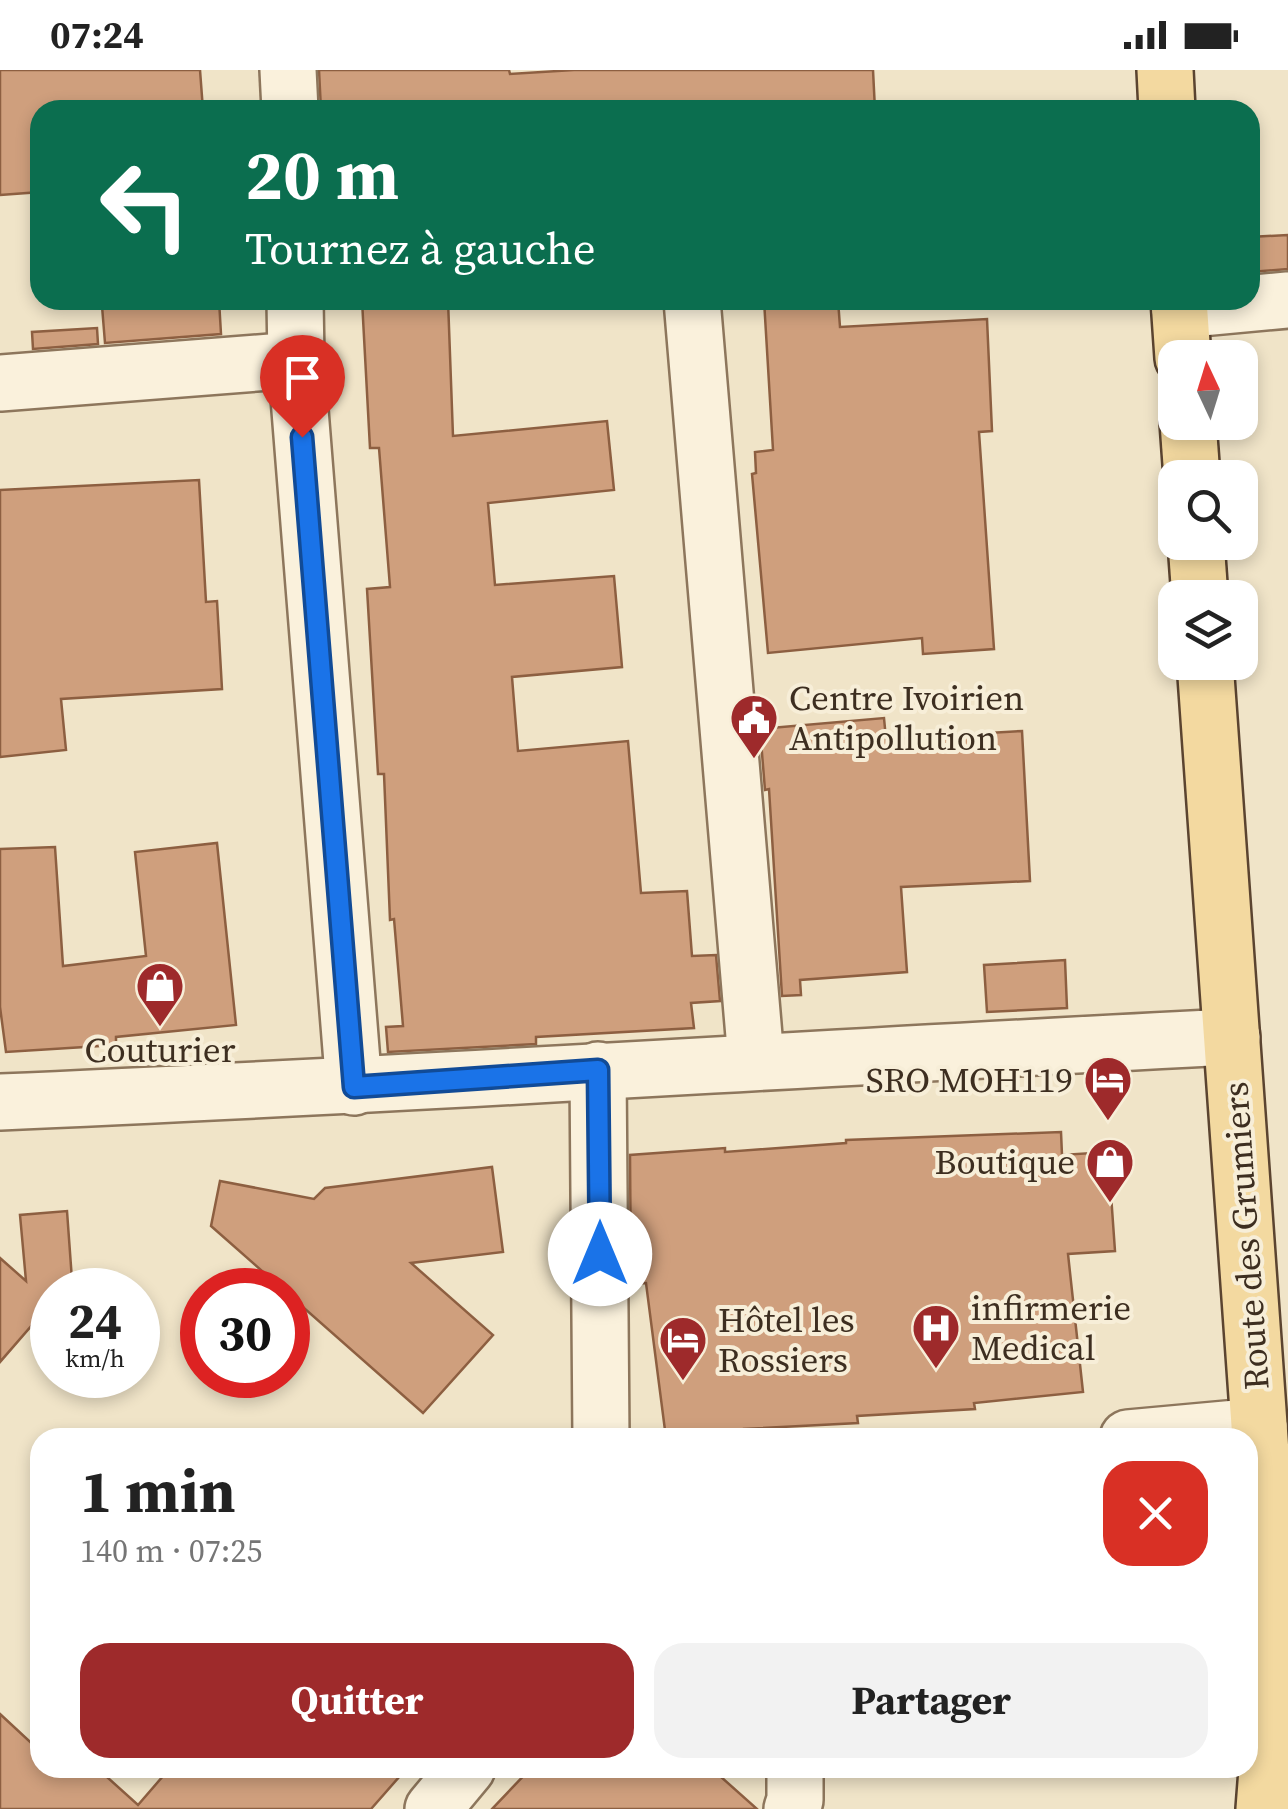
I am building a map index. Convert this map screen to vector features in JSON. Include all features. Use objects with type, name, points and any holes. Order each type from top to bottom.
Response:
[{"type":"main road","points":[[1164,70],[1166,100]]},
{"type":"main road","name":"Route des Grumiers","points":[[1206,680],[1259,1426],[1279,1580],[1264,1809]]},
{"type":"street","points":[[288,70],[290,100]]},
{"type":"street","points":[[1260,306],[1288,300]]},
{"type":"street","points":[[295,310],[354,1087]]},
{"type":"street","points":[[693,310],[756,1060]]},
{"type":"street","points":[[1180,323],[1241,310]]},
{"type":"street","points":[[0,383],[296,360]]},
{"type":"street","points":[[0,1102],[354,1087],[756,1060],[1232,1037]]},
{"type":"street","points":[[598,1070],[601,1428]]},
{"type":"street","points":[[1237,1428],[1259,1426]]},
{"type":"street","points":[[433,1809],[459,1778]]},
{"type":"street","points":[[792,1809],[795,1778]]},
{"type":"building","points":[[0,70],[200,70],[202,100],[30,100],[30,193],[0,195]]},
{"type":"building","points":[[319,70],[509,70],[510,74],[574,70],[873,70],[874,100],[320,100]]},
{"type":"building","points":[[1288,235],[1288,269],[1260,271],[1260,236]]},
{"type":"building","points":[[102,310],[220,310],[221,334],[105,343]]},
{"type":"building","points":[[363,310],[448,310],[453,436],[607,421],[614,490],[488,503],[495,585],[614,576],[622,667],[512,677],[518,751],[628,741],[641,893],[687,891],[692,956],[716,955],[720,1001],[691,1003],[694,1028],[536,1037],[536,1044],[388,1052],[386,1027],[403,1026],[394,919],[390,920],[384,774],[378,774],[367,589],[390,587],[379,448],[370,448]]},
{"type":"building","points":[[765,310],[839,310],[840,327],[987,319],[992,431],[979,432],[994,649],[923,654],[922,638],[768,653],[752,474],[756,473],[755,452],[773,450]]},
{"type":"building","points":[[97,328],[98,344],[33,349],[32,332]]},
{"type":"building","points":[[199,480],[206,602],[217,601],[222,689],[61,699],[66,750],[0,757],[0,490]]},
{"type":"building","points":[[884,718],[886,739],[1022,731],[1030,881],[901,887],[907,972],[800,980],[801,995],[782,996],[769,789],[765,790],[760,729]]},
{"type":"building","points":[[217,843],[236,1025],[116,1037],[116,1045],[6,1052],[0,1007],[0,849],[55,847],[63,966],[146,956],[135,852]]},
{"type":"building","points":[[1065,960],[1067,1008],[987,1012],[984,965]]},
{"type":"building","points":[[1061,1132],[1062,1155],[1108,1152],[1115,1251],[1068,1254],[1083,1392],[974,1403],[975,1409],[857,1416],[858,1423],[665,1428],[646,1283],[631,1284],[630,1155],[725,1148],[725,1152],[846,1140]]},
{"type":"building","points":[[492,1167],[503,1252],[411,1263],[493,1335],[423,1413],[310,1313],[310,1268],[259,1268],[211,1226],[220,1181],[314,1199],[325,1188]]},
{"type":"building","points":[[67,1211],[71,1268],[30,1268],[30,1327],[0,1362],[0,1258],[26,1281],[20,1215]]},
{"type":"building","points":[[0,1714],[30,1742],[30,1778],[108,1778],[138,1805],[161,1778],[398,1778],[371,1809],[0,1809]]},
{"type":"building","points":[[521,1778],[722,1778],[757,1809],[492,1809]]},
{"type":"place","name":"Centre Ivoirien Antipollution","points":[[754,760]]},
{"type":"place","name":"Couturier","points":[[160,1028]]},
{"type":"place","name":"SRO MOH119","points":[[1108,1122]]},
{"type":"place","name":"Boutique","points":[[1110,1204]]},
{"type":"place","name":"infirmerie Medical","points":[[936,1370]]},
{"type":"place","name":"Hôtel les Rossiers","points":[[683,1382]]},
{"type":"route","points":[[302,437],[354,1087],[598,1070],[600,1254]]}]
